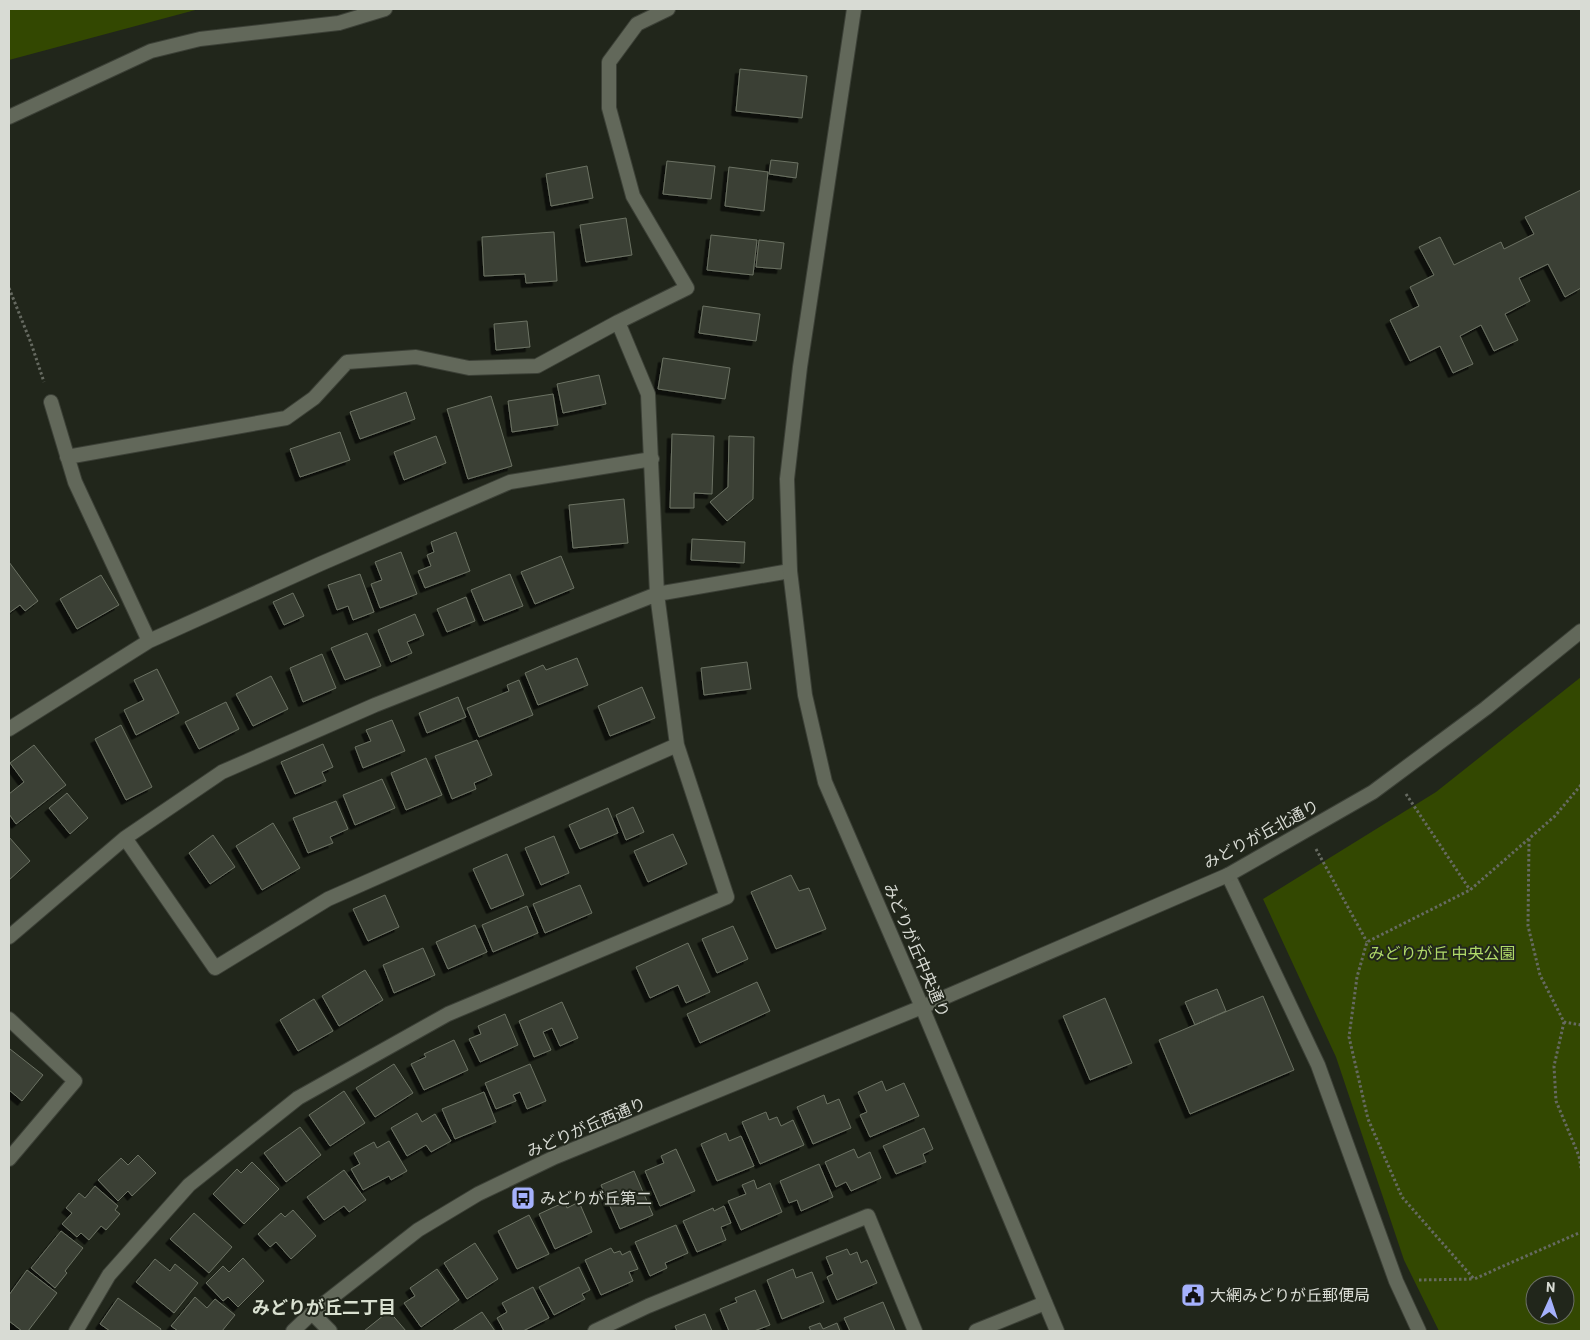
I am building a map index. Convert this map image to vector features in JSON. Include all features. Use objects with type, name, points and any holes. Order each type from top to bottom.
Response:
[{"type":"street","points":[[9,117],[151,51],[200,39],[339,23],[385,9]]},
{"type":"street","points":[[67,457],[286,418],[314,398],[347,362],[416,357],[469,368],[537,366],[618,322],[687,288],[633,196],[609,108],[610,62],[637,24],[668,9]]},
{"type":"street","name":"みどりが丘中央通り","points":[[854,9],[800,367],[787,479],[790,571],[805,695],[825,782],[922,1007],[1057,1331]]},
{"type":"street","points":[[76,1331],[110,1275],[189,1185],[298,1098],[448,1014],[727,897],[677,745],[657,594],[648,394],[618,322]]},
{"type":"street","points":[[51,402],[75,482],[149,641]]},
{"type":"street","points":[[9,729],[149,641],[320,564],[510,482],[652,459]]},
{"type":"street","points":[[9,937],[125,838],[222,772],[375,705],[657,594],[790,571]]},
{"type":"street","name":"みどりが丘北通り","points":[[922,1007],[1228,875],[1306,831],[1373,792],[1394,777],[1486,708],[1581,631]]},
{"type":"street","points":[[125,838],[215,968],[328,899],[677,745]]},
{"type":"street","points":[[1228,875],[1318,1065],[1396,1280],[1419,1331]]},
{"type":"street","name":"みどりが丘西通り","points":[[294,1331],[312,1313],[418,1230],[478,1194],[555,1157],[922,1007]]},
{"type":"street","points":[[9,1019],[75,1081],[9,1159]]},
{"type":"street","points":[[595,1331],[648,1306],[868,1216],[915,1331]]},
{"type":"street","points":[[976,1331],[1045,1303]]},
{"type":"street","points":[[312,1313],[330,1331]]},
{"type":"path","points":[[9,288],[31,342],[51,402]]},
{"type":"path","points":[[1394,777],[1470,890]]},
{"type":"path","points":[[1367,942],[1470,890],[1555,816],[1581,785]]},
{"type":"path","points":[[1306,831],[1367,942],[1357,977],[1349,1037],[1368,1119],[1402,1197],[1474,1279]]},
{"type":"path","points":[[1529,839],[1528,926],[1540,975],[1564,1022],[1554,1066],[1556,1101],[1579,1156],[1581,1168]]},
{"type":"path","points":[[1564,1022],[1581,1026]]},
{"type":"path","points":[[1396,1280],[1474,1279],[1581,1232]]},
{"type":"green space","points":[[9,9],[199,9],[9,60]]},
{"type":"green space","name":"みどりが丘 中央公園","points":[[1581,677],[1581,1331],[1439,1331],[1404,1260],[1336,1057],[1263,899],[1436,792]]},
{"type":"building","points":[[740,69],[807,76],[802,118],[736,111]]},
{"type":"building","points":[[771,160],[798,163],[796,178],[769,174]]},
{"type":"building","points":[[667,161],[715,166],[711,199],[663,194]]},
{"type":"building","points":[[587,166],[593,198],[551,206],[546,174]]},
{"type":"building","points":[[729,167],[768,172],[764,211],[725,206]]},
{"type":"building","points":[[1581,190],[1581,288],[1565,297],[1548,264],[1519,278],[1530,301],[1505,314],[1518,340],[1494,351],[1481,325],[1460,336],[1473,364],[1453,373],[1440,346],[1410,361],[1390,320],[1419,306],[1410,287],[1434,275],[1419,247],[1440,237],[1454,265],[1501,242],[1504,249],[1534,234],[1525,217]]},
{"type":"building","points":[[626,218],[632,255],[586,262],[580,225]]},
{"type":"building","points":[[554,232],[557,281],[526,283],[525,274],[484,276],[482,237]]},
{"type":"building","points":[[711,235],[757,240],[753,275],[707,270]]},
{"type":"building","points":[[759,240],[784,243],[781,269],[756,267]]},
{"type":"building","points":[[703,306],[760,314],[756,341],[699,333]]},
{"type":"building","points":[[527,321],[530,347],[496,350],[494,324]]},
{"type":"building","points":[[663,358],[730,368],[725,399],[658,389]]},
{"type":"building","points":[[599,375],[606,404],[563,413],[557,384]]},
{"type":"building","points":[[406,392],[415,419],[360,439],[350,412]]},
{"type":"building","points":[[553,394],[558,425],[512,432],[508,401]]},
{"type":"building","points":[[491,396],[512,466],[468,479],[447,409]]},
{"type":"building","points":[[340,432],[350,460],[300,477],[290,449]]},
{"type":"building","points":[[672,434],[714,436],[712,494],[694,493],[694,508],[670,508]]},
{"type":"building","points":[[436,436],[446,463],[404,480],[394,452]]},
{"type":"building","points":[[729,436],[754,437],[753,499],[727,521],[710,502],[728,487]]},
{"type":"building","points":[[624,499],[628,543],[573,548],[569,505]]},
{"type":"building","points":[[456,532],[470,571],[425,588],[418,571],[431,566],[427,555],[434,552],[431,542]]},
{"type":"building","points":[[692,539],[745,542],[744,563],[691,560]]},
{"type":"building","points":[[401,552],[417,594],[380,608],[371,584],[382,580],[375,562]]},
{"type":"building","points":[[561,556],[574,588],[535,604],[521,572]]},
{"type":"building","points":[[9,562],[38,601],[25,611],[20,605],[9,613]]},
{"type":"building","points":[[360,574],[374,612],[353,620],[348,606],[337,610],[328,585]]},
{"type":"building","points":[[510,574],[523,606],[484,621],[471,590]]},
{"type":"building","points":[[101,575],[119,605],[77,629],[60,599]]},
{"type":"building","points":[[293,593],[304,616],[284,625],[273,602]]},
{"type":"building","points":[[466,597],[475,621],[447,632],[437,609]]},
{"type":"building","points":[[415,614],[424,635],[407,642],[412,653],[391,662],[378,630]]},
{"type":"building","points":[[367,633],[381,666],[345,680],[331,648]]},
{"type":"building","points":[[322,654],[336,688],[303,702],[290,668]]},
{"type":"building","points":[[577,658],[588,685],[538,705],[525,673],[543,665],[546,670]]},
{"type":"building","points":[[747,662],[751,689],[704,695],[701,668]]},
{"type":"building","points":[[157,669],[179,713],[136,735],[124,710],[144,700],[134,680]]},
{"type":"building","points":[[271,676],[288,709],[253,726],[236,694]]},
{"type":"building","points":[[519,680],[533,715],[479,737],[467,708],[509,691],[507,685]]},
{"type":"building","points":[[642,687],[655,718],[610,736],[598,706]]},
{"type":"building","points":[[458,697],[466,717],[427,733],[419,713]]},
{"type":"building","points":[[226,702],[239,729],[199,749],[185,722]]},
{"type":"building","points":[[392,720],[405,751],[363,768],[355,747],[371,741],[366,730]]},
{"type":"building","points":[[121,725],[152,787],[126,800],[95,739]]},
{"type":"building","points":[[477,740],[492,775],[474,783],[476,789],[452,799],[435,756]]},
{"type":"building","points":[[323,744],[333,767],[322,772],[326,781],[295,794],[281,762]]},
{"type":"building","points":[[34,745],[66,785],[16,824],[9,814],[9,794],[24,782],[10,763]]},
{"type":"building","points":[[426,758],[442,795],[406,810],[391,773]]},
{"type":"building","points":[[382,779],[395,808],[355,825],[343,795]]},
{"type":"building","points":[[67,793],[88,818],[70,834],[49,808]]},
{"type":"building","points":[[336,801],[348,829],[330,837],[333,843],[308,853],[293,818]]},
{"type":"building","points":[[633,807],[644,832],[626,840],[616,815]]},
{"type":"building","points":[[608,808],[618,833],[580,849],[569,825]]},
{"type":"building","points":[[273,823],[300,868],[262,890],[236,846]]},
{"type":"building","points":[[673,834],[687,864],[648,882],[634,851]]},
{"type":"building","points":[[213,835],[235,867],[210,884],[189,853]]},
{"type":"building","points":[[554,836],[569,873],[541,885],[525,848]]},
{"type":"building","points":[[9,837],[30,861],[9,880]]},
{"type":"building","points":[[507,854],[524,895],[491,909],[473,869]]},
{"type":"building","points":[[791,875],[799,891],[809,888],[826,929],[776,949],[751,892]]},
{"type":"building","points":[[580,885],[592,913],[545,933],[533,904]]},
{"type":"building","points":[[385,895],[399,927],[368,941],[353,909]]},
{"type":"building","points":[[527,906],[538,933],[493,952],[482,925]]},
{"type":"building","points":[[475,925],[487,952],[448,969],[436,942]]},
{"type":"building","points":[[733,926],[748,959],[717,973],[702,939]]},
{"type":"building","points":[[688,943],[710,992],[686,1003],[678,985],[650,998],[636,967]]},
{"type":"building","points":[[423,948],[435,975],[394,993],[383,965]]},
{"type":"building","points":[[365,970],[383,1000],[339,1026],[322,996]]},
{"type":"building","points":[[757,982],[770,1011],[700,1043],[687,1014]]},
{"type":"building","points":[[1217,989],[1226,1011],[1195,1025],[1185,1002]]},
{"type":"building","points":[[1263,996],[1294,1070],[1190,1114],[1159,1040]]},
{"type":"building","points":[[1105,998],[1132,1063],[1090,1080],[1063,1016]]},
{"type":"building","points":[[314,999],[333,1031],[298,1051],[280,1020]]},
{"type":"building","points":[[562,1002],[578,1038],[560,1046],[552,1028],[543,1032],[551,1050],[534,1057],[519,1021]]},
{"type":"building","points":[[505,1014],[518,1045],[480,1062],[469,1039],[481,1034],[478,1026]]},
{"type":"building","points":[[454,1040],[468,1070],[424,1090],[411,1064],[426,1057],[424,1054]]},
{"type":"building","points":[[10,1049],[43,1075],[22,1101],[9,1090]]},
{"type":"building","points":[[394,1064],[413,1093],[375,1117],[356,1088]]},
{"type":"building","points":[[530,1064],[546,1101],[527,1109],[520,1092],[513,1095],[516,1101],[496,1109],[485,1083]]},
{"type":"building","points":[[882,1081],[886,1091],[904,1083],[919,1116],[870,1137],[860,1115],[867,1112],[858,1092]]},
{"type":"building","points":[[344,1091],[365,1123],[330,1146],[309,1115]]},
{"type":"building","points":[[484,1092],[496,1122],[455,1139],[442,1109]]},
{"type":"building","points":[[824,1095],[827,1104],[839,1099],[851,1128],[813,1144],[797,1107]]},
{"type":"building","points":[[766,1112],[769,1120],[777,1117],[781,1126],[793,1120],[804,1145],[760,1164],[742,1122]]},
{"type":"building","points":[[417,1113],[422,1122],[435,1114],[451,1141],[431,1152],[426,1145],[407,1156],[391,1128]]},
{"type":"building","points":[[300,1127],[321,1155],[286,1182],[264,1153]]},
{"type":"building","points":[[924,1128],[933,1149],[923,1154],[926,1162],[896,1174],[883,1146]]},
{"type":"building","points":[[726,1133],[729,1141],[741,1136],[754,1166],[717,1181],[701,1144]]},
{"type":"building","points":[[389,1141],[407,1171],[391,1180],[389,1176],[363,1190],[351,1169],[360,1164],[354,1153],[374,1142],[377,1148]]},
{"type":"building","points":[[676,1149],[695,1191],[660,1206],[645,1171],[664,1163],[661,1156]]},
{"type":"building","points":[[854,1149],[858,1158],[870,1152],[881,1178],[851,1191],[846,1182],[836,1187],[825,1162]]},
{"type":"building","points":[[138,1155],[156,1173],[132,1196],[128,1191],[118,1201],[98,1180],[121,1158],[128,1165]]},
{"type":"building","points":[[252,1162],[279,1189],[244,1224],[213,1194],[237,1169],[241,1173]]},
{"type":"building","points":[[819,1164],[833,1197],[801,1211],[797,1200],[789,1203],[780,1181]]},
{"type":"building","points":[[344,1170],[366,1200],[349,1212],[344,1206],[324,1220],[307,1197]]},
{"type":"building","points":[[634,1171],[653,1215],[620,1229],[601,1185]]},
{"type":"building","points":[[754,1180],[757,1189],[770,1183],[782,1212],[741,1230],[728,1201],[746,1194],[742,1185]]},
{"type":"building","points":[[95,1186],[118,1206],[115,1210],[120,1214],[106,1230],[101,1226],[89,1240],[81,1233],[77,1237],[62,1224],[72,1213],[66,1208],[79,1193],[85,1198]]},
{"type":"building","points":[[565,1202],[567,1208],[579,1202],[592,1232],[555,1249],[539,1214]]},
{"type":"building","points":[[724,1206],[731,1223],[721,1227],[726,1240],[697,1252],[683,1221],[713,1208],[714,1211]]},
{"type":"building","points":[[293,1210],[316,1236],[291,1259],[276,1242],[270,1247],[258,1234],[281,1213],[285,1217]]},
{"type":"building","points":[[194,1213],[232,1247],[209,1273],[170,1239]]},
{"type":"building","points":[[529,1215],[549,1254],[517,1269],[498,1231]]},
{"type":"building","points":[[676,1225],[688,1253],[665,1263],[667,1268],[650,1276],[635,1242]]},
{"type":"building","points":[[61,1231],[83,1248],[65,1271],[67,1273],[55,1288],[31,1268]]},
{"type":"building","points":[[475,1243],[498,1279],[467,1299],[444,1263]]},
{"type":"building","points":[[611,1248],[614,1253],[620,1251],[622,1255],[630,1251],[638,1269],[629,1272],[633,1281],[601,1295],[585,1260]]},
{"type":"building","points":[[847,1249],[850,1255],[857,1252],[861,1263],[867,1260],[877,1283],[837,1300],[827,1277],[833,1274],[826,1257]]},
{"type":"building","points":[[243,1258],[264,1281],[238,1307],[228,1297],[223,1301],[206,1283],[223,1266],[229,1272]]},
{"type":"building","points":[[155,1259],[170,1271],[175,1264],[198,1283],[174,1313],[136,1282]]},
{"type":"building","points":[[579,1267],[590,1290],[582,1294],[585,1299],[554,1315],[539,1287]]},
{"type":"building","points":[[437,1269],[459,1300],[421,1327],[404,1303],[415,1296],[410,1288]]},
{"type":"building","points":[[793,1269],[796,1278],[812,1272],[824,1302],[782,1319],[767,1280]]},
{"type":"building","points":[[27,1270],[57,1293],[28,1331],[22,1331],[9,1321],[9,1295]]},
{"type":"building","points":[[533,1287],[549,1318],[523,1331],[504,1331],[497,1318],[507,1312],[502,1303]]},
{"type":"building","points":[[755,1290],[770,1325],[754,1331],[729,1331],[720,1309],[737,1302],[735,1298]]},
{"type":"building","points":[[195,1297],[207,1308],[215,1299],[235,1315],[222,1331],[178,1331],[171,1326]]},
{"type":"building","points":[[118,1298],[161,1329],[160,1331],[110,1331],[100,1324]]},
{"type":"building","points":[[883,1302],[895,1331],[850,1331],[844,1318]]},
{"type":"building","points":[[389,1311],[406,1331],[364,1331]]},
{"type":"building","points":[[482,1312],[495,1331],[452,1331]]},
{"type":"building","points":[[705,1314],[712,1331],[677,1331],[675,1326]]},
{"type":"building","points":[[820,1323],[823,1329],[837,1323],[840,1331],[811,1331],[809,1327]]},
{"type":"place","name":"みどりが丘第二","points":[[523,1198]]},
{"type":"place","name":"大網みどりが丘郵便局","points":[[1193,1295]]},
{"type":"district","name":"みどりが丘二丁目","points":[[324,1308]]}]
